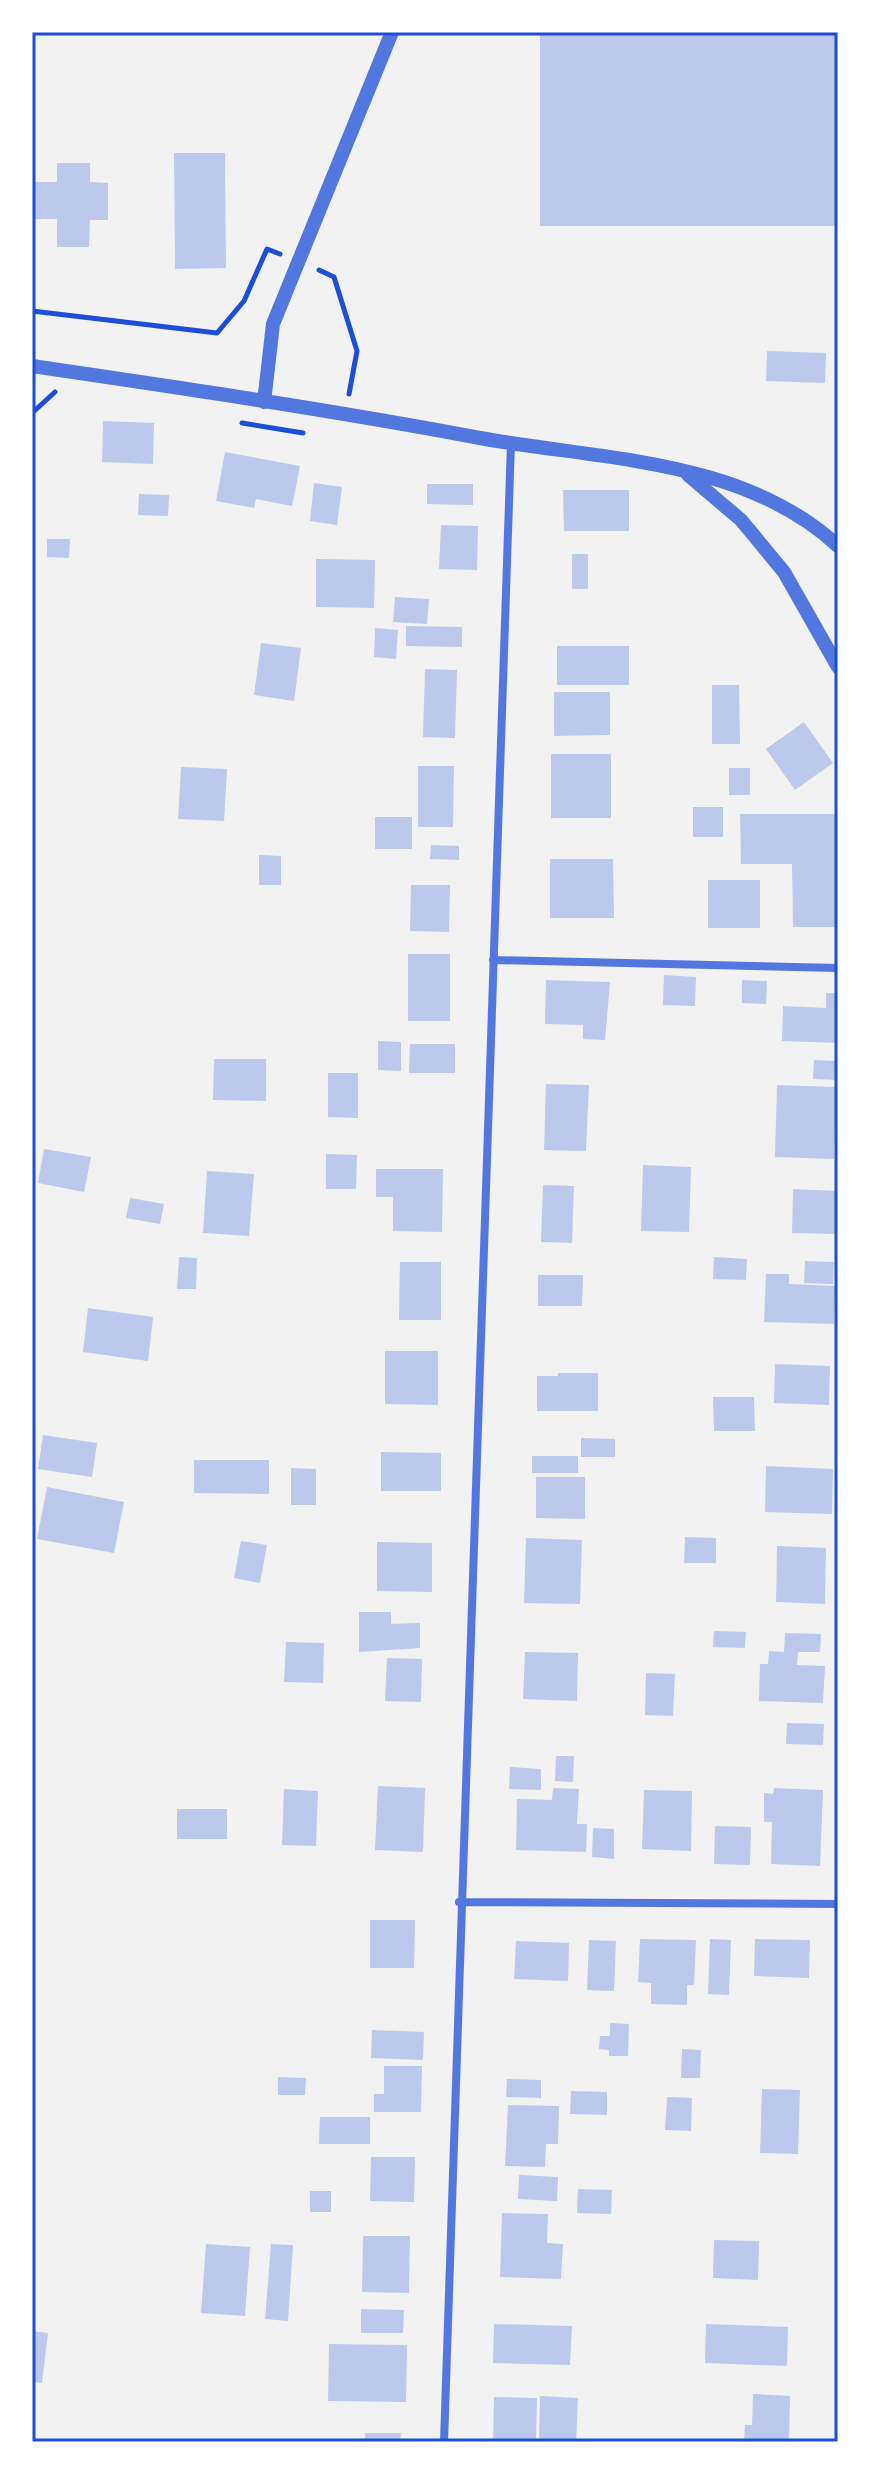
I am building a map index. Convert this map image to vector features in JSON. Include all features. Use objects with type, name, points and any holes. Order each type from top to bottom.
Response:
[{"type":"street","points":[[264,402],[273,324],[392,32]]},
{"type":"street","points":[[32,366],[347,412],[511,443],[682,470],[772,497],[810,519],[838,546]]},
{"type":"street","points":[[444,2442],[459,1902],[511,443]]},
{"type":"street","points":[[682,470],[741,520],[784,572],[838,667]]},
{"type":"street","points":[[493,960],[838,968]]},
{"type":"street","points":[[459,1902],[838,1904]]},
{"type":"path","points":[[32,311],[217,333],[244,301],[267,249],[334,277]]},
{"type":"building","points":[[540,32],[838,32],[838,226],[540,226]]},
{"type":"building","points":[[174,153],[225,153],[226,268],[175,269]]},
{"type":"building","points":[[57,163],[90,163],[90,182],[108,183],[108,220],[90,220],[89,247],[57,247],[57,219],[32,219],[32,182],[57,182]]},
{"type":"building","points":[[767,351],[826,353],[825,383],[766,381]]},
{"type":"building","points":[[103,421],[154,423],[153,464],[102,462]]},
{"type":"building","points":[[225,452],[300,466],[292,506],[256,499],[254,508],[216,501]]},
{"type":"building","points":[[314,483],[342,487],[337,525],[310,521]]},
{"type":"building","points":[[427,484],[473,484],[473,505],[427,504]]},
{"type":"building","points":[[563,490],[629,490],[629,531],[564,531]]},
{"type":"building","points":[[139,494],[169,495],[168,516],[138,515]]},
{"type":"building","points":[[441,525],[478,526],[477,570],[439,569]]},
{"type":"building","points":[[47,539],[70,539],[69,558],[47,557]]},
{"type":"building","points":[[572,554],[588,554],[588,589],[572,589]]},
{"type":"building","points":[[316,559],[375,560],[374,608],[316,607]]},
{"type":"building","points":[[395,597],[429,599],[427,624],[393,622]]},
{"type":"building","points":[[406,626],[462,627],[462,647],[406,646]]},
{"type":"building","points":[[375,628],[398,630],[396,659],[374,657]]},
{"type":"building","points":[[261,643],[301,648],[294,701],[254,695]]},
{"type":"building","points":[[557,646],[629,646],[629,685],[557,685]]},
{"type":"building","points":[[425,669],[457,670],[455,738],[423,737]]},
{"type":"building","points":[[712,685],[739,685],[740,744],[712,744]]},
{"type":"building","points":[[554,692],[610,692],[610,735],[554,736]]},
{"type":"building","points":[[804,722],[833,763],[795,790],[766,749]]},
{"type":"building","points":[[551,754],[611,754],[611,818],[551,818]]},
{"type":"building","points":[[418,766],[454,766],[453,827],[418,827]]},
{"type":"building","points":[[181,767],[227,769],[224,821],[178,819]]},
{"type":"building","points":[[729,768],[750,768],[750,795],[729,795]]},
{"type":"building","points":[[693,807],[723,807],[723,837],[693,837]]},
{"type":"building","points":[[740,814],[838,814],[838,927],[793,927],[792,864],[741,864]]},
{"type":"building","points":[[375,817],[412,817],[412,849],[375,849]]},
{"type":"building","points":[[431,845],[459,846],[459,860],[430,859]]},
{"type":"building","points":[[259,855],[281,856],[281,885],[259,885]]},
{"type":"building","points":[[550,859],[613,859],[614,918],[550,918]]},
{"type":"building","points":[[708,880],[760,880],[760,928],[708,928]]},
{"type":"building","points":[[411,885],[450,885],[449,932],[410,931]]},
{"type":"building","points":[[408,954],[450,954],[450,1021],[408,1021]]},
{"type":"building","points":[[664,975],[696,977],[695,1006],[663,1005]]},
{"type":"building","points":[[546,980],[610,982],[605,1040],[583,1039],[583,1025],[545,1024]]},
{"type":"building","points":[[742,980],[767,981],[766,1004],[742,1003]]},
{"type":"building","points":[[826,993],[838,993],[838,1043],[782,1041],[783,1006],[826,1008]]},
{"type":"building","points":[[378,1041],[401,1042],[401,1071],[378,1070]]},
{"type":"building","points":[[410,1044],[455,1044],[455,1073],[409,1073]]},
{"type":"building","points":[[214,1059],[266,1059],[266,1101],[213,1100]]},
{"type":"building","points":[[814,1060],[837,1061],[836,1080],[813,1079]]},
{"type":"building","points":[[328,1073],[358,1073],[358,1118],[328,1117]]},
{"type":"building","points":[[546,1084],[589,1085],[586,1151],[544,1150]]},
{"type":"building","points":[[777,1085],[836,1087],[834,1159],[775,1157]]},
{"type":"building","points":[[44,1149],[91,1157],[84,1192],[38,1183]]},
{"type":"building","points":[[326,1154],[357,1155],[356,1189],[326,1189]]},
{"type":"building","points":[[643,1165],[691,1167],[689,1232],[641,1231]]},
{"type":"building","points":[[376,1169],[443,1169],[442,1232],[393,1231],[393,1197],[376,1197]]},
{"type":"building","points":[[207,1171],[254,1174],[249,1236],[203,1233]]},
{"type":"building","points":[[543,1185],[574,1186],[572,1243],[541,1242]]},
{"type":"building","points":[[793,1189],[837,1191],[836,1234],[792,1233]]},
{"type":"building","points":[[130,1198],[164,1204],[160,1224],[126,1218]]},
{"type":"building","points":[[179,1257],[197,1258],[196,1289],[177,1289]]},
{"type":"building","points":[[714,1257],[747,1259],[746,1280],[713,1279]]},
{"type":"building","points":[[805,1261],[834,1262],[833,1284],[804,1283]]},
{"type":"building","points":[[400,1262],[441,1262],[441,1320],[399,1320]]},
{"type":"building","points":[[766,1274],[789,1274],[789,1284],[835,1286],[834,1324],[764,1322]]},
{"type":"building","points":[[538,1275],[583,1275],[582,1306],[538,1306]]},
{"type":"building","points":[[88,1308],[153,1317],[148,1361],[83,1352]]},
{"type":"building","points":[[385,1351],[438,1351],[438,1405],[385,1404]]},
{"type":"building","points":[[775,1364],[830,1366],[829,1405],[774,1403]]},
{"type":"building","points":[[558,1373],[598,1373],[598,1411],[537,1411],[537,1376],[558,1376]]},
{"type":"building","points":[[713,1397],[754,1397],[755,1431],[714,1431]]},
{"type":"building","points":[[43,1435],[97,1443],[92,1477],[38,1469]]},
{"type":"building","points":[[581,1438],[615,1439],[615,1457],[581,1457]]},
{"type":"building","points":[[381,1452],[441,1453],[441,1491],[381,1491]]},
{"type":"building","points":[[532,1456],[578,1456],[578,1473],[532,1473]]},
{"type":"building","points":[[194,1460],[269,1460],[269,1494],[194,1493]]},
{"type":"building","points":[[766,1466],[833,1469],[832,1514],[765,1512]]},
{"type":"building","points":[[291,1468],[316,1469],[316,1505],[291,1505]]},
{"type":"building","points":[[536,1477],[585,1477],[585,1519],[536,1518]]},
{"type":"building","points":[[47,1487],[124,1502],[114,1553],[37,1539]]},
{"type":"building","points":[[685,1537],[716,1538],[716,1563],[684,1563]]},
{"type":"building","points":[[526,1538],[582,1540],[580,1604],[524,1603]]},
{"type":"building","points":[[241,1541],[267,1545],[260,1583],[234,1578]]},
{"type":"building","points":[[377,1542],[432,1543],[432,1592],[377,1591]]},
{"type":"building","points":[[777,1546],[826,1548],[825,1604],[776,1602]]},
{"type":"building","points":[[359,1612],[391,1612],[391,1624],[420,1623],[420,1648],[359,1652]]},
{"type":"building","points":[[714,1631],[746,1632],[745,1648],[713,1647]]},
{"type":"building","points":[[785,1633],[821,1634],[820,1652],[798,1652],[797,1665],[825,1666],[823,1703],[759,1701],[760,1664],[768,1664],[769,1651],[784,1652]]},
{"type":"building","points":[[286,1642],[324,1643],[323,1683],[284,1682]]},
{"type":"building","points":[[525,1652],[578,1653],[577,1701],[523,1699]]},
{"type":"building","points":[[387,1658],[422,1659],[421,1702],[385,1701]]},
{"type":"building","points":[[646,1673],[675,1674],[673,1716],[645,1715]]},
{"type":"building","points":[[787,1723],[824,1724],[823,1745],[786,1744]]},
{"type":"building","points":[[556,1756],[574,1756],[573,1782],[555,1781]]},
{"type":"building","points":[[510,1767],[541,1769],[541,1790],[509,1789]]},
{"type":"building","points":[[378,1786],[425,1788],[423,1852],[375,1850]]},
{"type":"building","points":[[553,1788],[579,1789],[577,1824],[587,1824],[586,1852],[516,1850],[517,1799],[552,1800]]},
{"type":"building","points":[[774,1788],[823,1790],[820,1866],[771,1864],[772,1822],[764,1822],[764,1793],[773,1794]]},
{"type":"building","points":[[284,1789],[318,1791],[316,1846],[282,1845]]},
{"type":"building","points":[[644,1790],[692,1791],[691,1851],[642,1849]]},
{"type":"building","points":[[177,1809],[227,1809],[227,1839],[177,1839]]},
{"type":"building","points":[[715,1826],[751,1827],[750,1865],[714,1864]]},
{"type":"building","points":[[593,1828],[614,1829],[614,1859],[592,1857]]},
{"type":"building","points":[[370,1920],[415,1920],[414,1968],[370,1968]]},
{"type":"building","points":[[640,1939],[696,1940],[694,1985],[687,1985],[687,2005],[651,2004],[651,1983],[638,1982]]},
{"type":"building","points":[[710,1939],[731,1940],[729,1995],[708,1994]]},
{"type":"building","points":[[755,1939],[810,1940],[809,1978],[754,1976]]},
{"type":"building","points":[[589,1940],[616,1941],[614,1991],[587,1990]]},
{"type":"building","points":[[516,1941],[569,1943],[568,1981],[514,1979]]},
{"type":"building","points":[[610,2023],[629,2024],[628,2056],[609,2056],[609,2050],[599,2049],[600,2036],[610,2036]]},
{"type":"building","points":[[372,2030],[424,2032],[423,2060],[371,2058]]},
{"type":"building","points":[[682,2049],[701,2050],[700,2078],[681,2078]]},
{"type":"building","points":[[384,2066],[422,2066],[421,2112],[374,2112],[374,2094],[384,2094]]},
{"type":"building","points":[[278,2077],[306,2078],[305,2095],[278,2095]]},
{"type":"building","points":[[507,2079],[541,2080],[541,2098],[506,2097]]},
{"type":"building","points":[[762,2089],[800,2090],[798,2154],[760,2153]]},
{"type":"building","points":[[571,2091],[607,2092],[607,2115],[570,2114]]},
{"type":"building","points":[[667,2097],[692,2098],[691,2131],[665,2130]]},
{"type":"building","points":[[508,2105],[559,2106],[558,2144],[546,2144],[545,2167],[505,2166]]},
{"type":"building","points":[[320,2117],[370,2117],[370,2144],[319,2144]]},
{"type":"building","points":[[371,2157],[415,2157],[414,2202],[370,2201]]},
{"type":"building","points":[[519,2175],[558,2177],[557,2201],[518,2199]]},
{"type":"building","points":[[578,2189],[612,2190],[611,2214],[577,2213]]},
{"type":"building","points":[[310,2191],[331,2191],[331,2212],[310,2212]]},
{"type":"building","points":[[502,2213],[548,2214],[547,2243],[563,2244],[561,2279],[500,2277]]},
{"type":"building","points":[[363,2236],[410,2236],[409,2293],[362,2292]]},
{"type":"building","points":[[714,2240],[759,2241],[758,2280],[713,2278]]},
{"type":"building","points":[[206,2244],[250,2247],[245,2316],[201,2313]]},
{"type":"building","points":[[271,2244],[293,2245],[288,2321],[265,2319]]},
{"type":"building","points":[[361,2309],[404,2310],[403,2333],[361,2333]]},
{"type":"building","points":[[494,2324],[572,2326],[570,2365],[493,2363]]},
{"type":"building","points":[[706,2324],[788,2327],[787,2366],[705,2363]]},
{"type":"building","points":[[32,2331],[48,2333],[42,2383],[32,2382]]},
{"type":"building","points":[[329,2344],[407,2345],[406,2402],[328,2401]]},
{"type":"building","points":[[753,2394],[790,2396],[789,2442],[744,2442],[745,2425],[752,2425]]},
{"type":"building","points":[[540,2396],[578,2398],[576,2442],[539,2442]]},
{"type":"building","points":[[494,2397],[537,2398],[536,2442],[493,2442]]},
{"type":"building","points":[[365,2433],[401,2433],[400,2442],[365,2442]]}]
